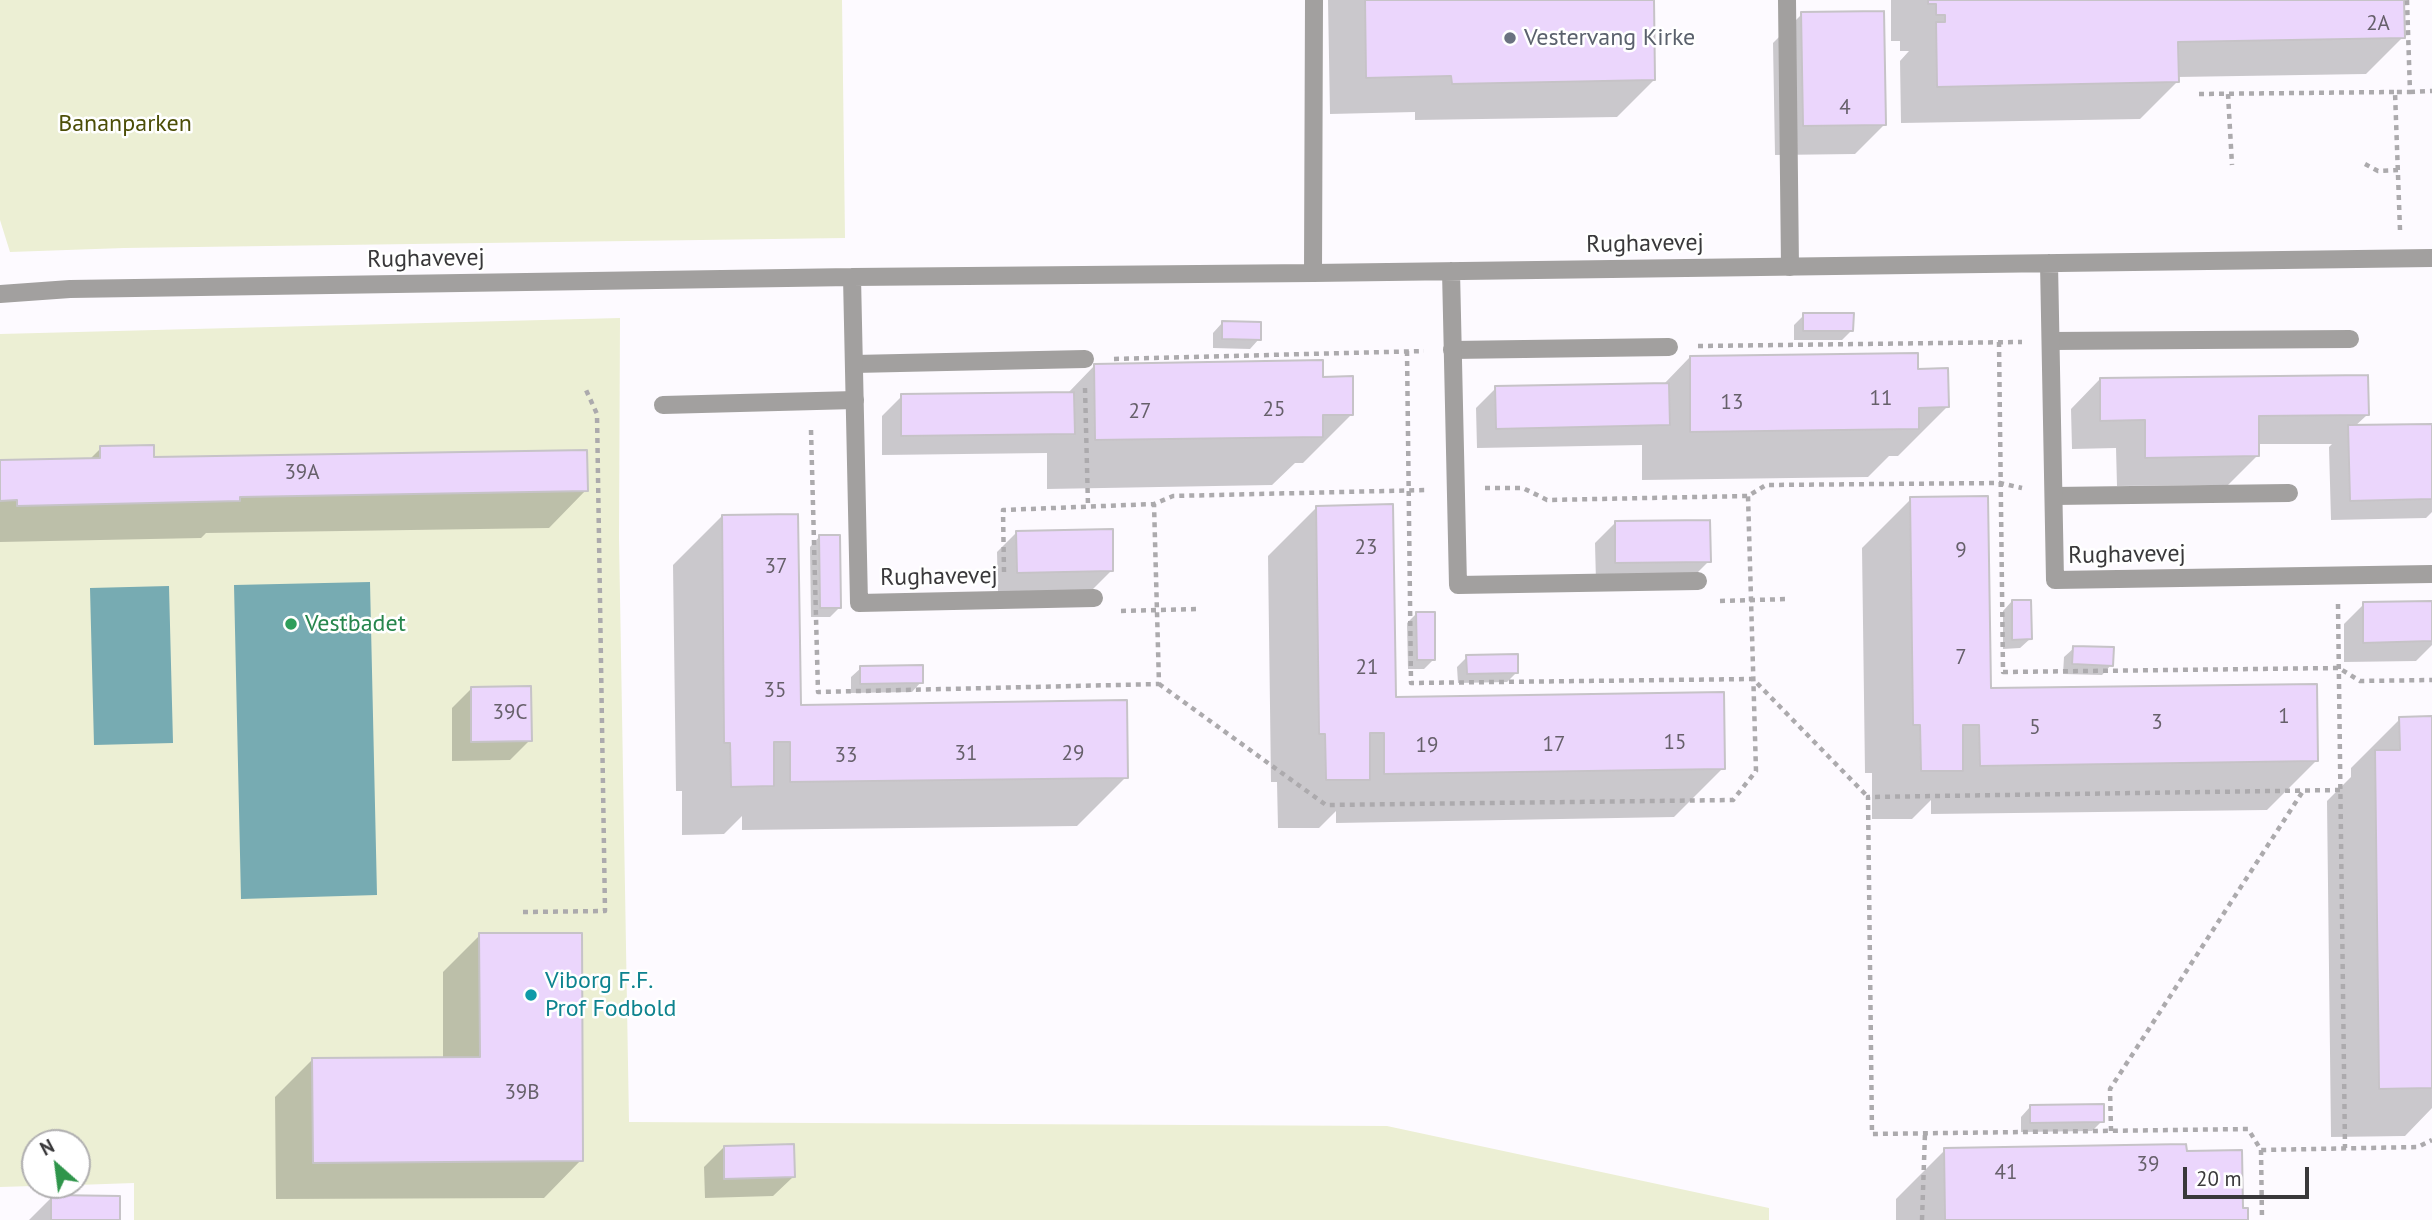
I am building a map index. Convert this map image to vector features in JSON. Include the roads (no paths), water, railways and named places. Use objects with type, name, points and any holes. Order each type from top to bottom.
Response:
[{"type":"street","points":[[1313,274],[1314,0]]},
{"type":"street","points":[[1787,0],[1790,267]]},
{"type":"street","name":"Rughavevej","points":[[0,294],[71,289],[852,277],[1313,274],[2432,258]]},
{"type":"street","name":"Rughavevej","points":[[2049,263],[2055,580],[2432,574]]},
{"type":"street","points":[[1451,271],[1458,585],[1698,581]]},
{"type":"street","name":"Rughavevej","points":[[852,277],[859,603],[1094,598]]},
{"type":"street","points":[[2051,341],[2350,338]]},
{"type":"street","points":[[1452,350],[1669,347]]},
{"type":"street","points":[[854,364],[1085,359]]},
{"type":"street","points":[[663,405],[855,400]]},
{"type":"street","points":[[2054,496],[2289,493]]},
{"type":"water","points":[[370,582],[377,895],[241,899],[234,585]]},
{"type":"water","points":[[169,586],[173,743],[94,745],[90,588]]},
{"type":"place","name":"Vestervang Kirke","points":[[1510,38]]},
{"type":"place","name":"Vestbadet","points":[[291,624]]},
{"type":"place","name":"Viborg F.F. Prof Fodbold","points":[[531,995]]},
{"type":"park label","name":"Bananparken","points":[[125,124]]}]
